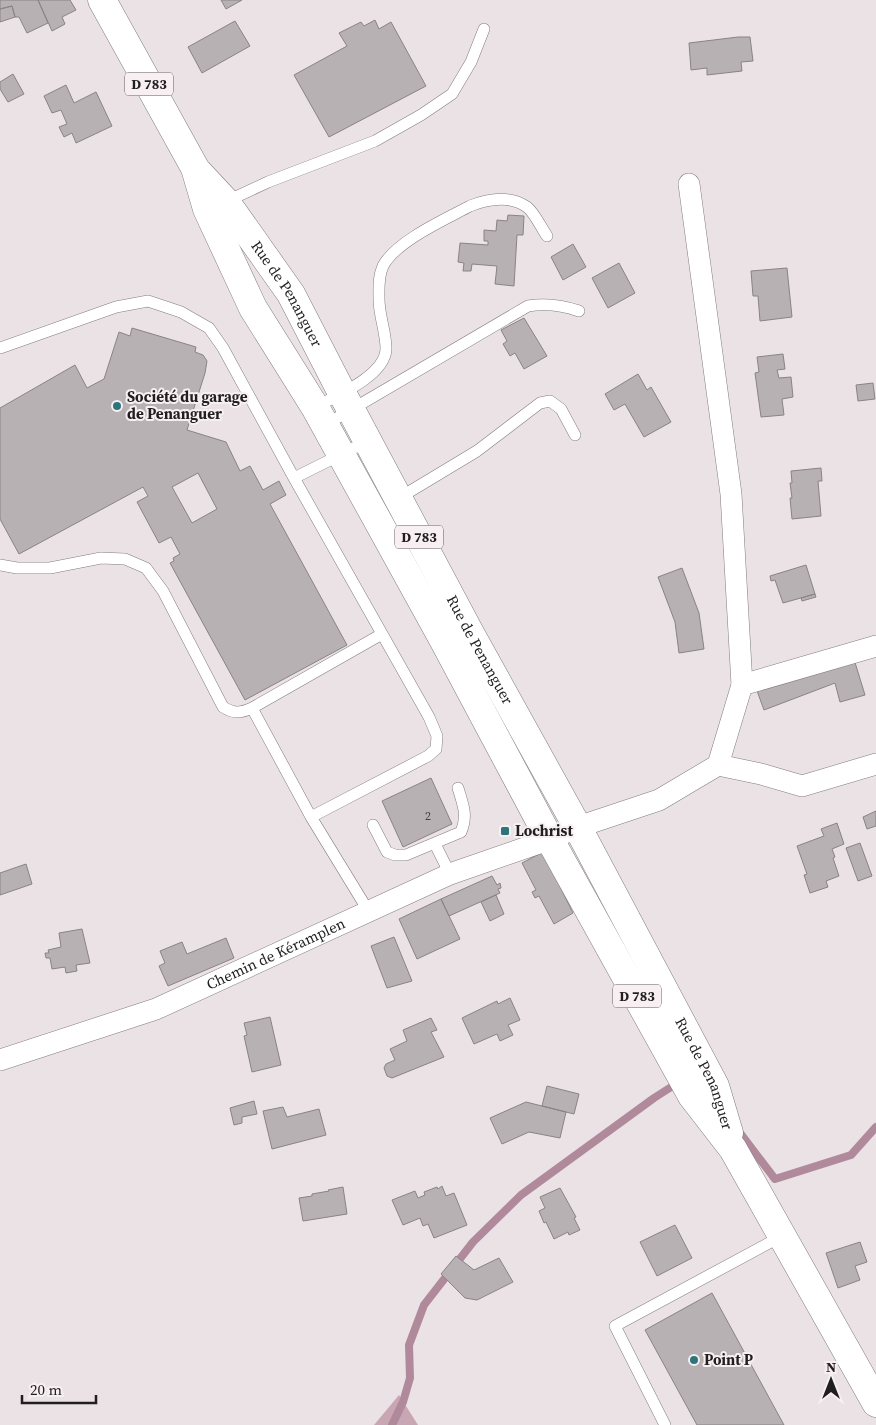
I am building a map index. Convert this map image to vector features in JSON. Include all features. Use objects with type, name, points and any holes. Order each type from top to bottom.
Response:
[{"type":"main road","name":"Rue de Penanguer","points":[[102,0],[216,206],[253,308],[320,416],[341,454],[386,506],[479,650],[578,828],[715,1086],[733,1148]]},
{"type":"main road","name":"Rue de Penanguer","points":[[216,206],[291,294],[368,440],[386,506],[444,641],[549,838],[692,1096],[733,1148],[876,1403]]},
{"type":"street","points":[[689,184],[731,494],[742,686],[718,765],[802,786],[876,764]]},
{"type":"street","points":[[742,686],[876,646]]},
{"type":"street","name":"Chemin de Kéramplen","points":[[0,1060],[156,1009],[450,874],[659,800],[718,765]]},
{"type":"lane","points":[[216,206],[268,182],[375,141],[421,115],[452,94],[471,62],[484,29]]},
{"type":"lane","points":[[320,416],[346,401],[378,368],[384,359],[386,349],[379,311],[379,276],[384,264],[398,248],[470,206],[497,199],[512,201],[528,208],[547,236]]},
{"type":"lane","points":[[0,348],[116,307],[148,301],[181,312],[209,328],[223,348],[429,717],[437,736],[436,749],[428,756],[311,817]]},
{"type":"lane","points":[[320,416],[528,306],[541,304],[563,306],[579,311]]},
{"type":"lane","points":[[386,506],[477,451],[540,403],[550,402],[561,409],[574,435]]},
{"type":"lane","points":[[294,478],[368,440]]},
{"type":"lane","points":[[0,565],[17,568],[50,568],[101,558],[125,560],[146,568],[163,591],[222,707],[229,711],[241,713],[252,708],[382,634]]},
{"type":"lane","points":[[252,708],[311,817],[370,912]]},
{"type":"lane","points":[[372,825],[387,852],[395,855],[406,856],[435,844],[461,832],[466,822],[458,788]]},
{"type":"lane","points":[[435,844],[450,874]]},
{"type":"lane","points":[[665,1425],[615,1326],[783,1235]]},
{"type":"shaded area","points":[[399,1395],[418,1425],[374,1425]]},
{"type":"building","points":[[0,0],[38,0],[48,23],[27,33],[19,17],[15,17],[12,6],[0,9]]},
{"type":"building","points":[[38,0],[70,0],[76,10],[62,17],[65,24],[52,31]]},
{"type":"building","points":[[221,0],[242,0],[226,9]]},
{"type":"building","points":[[12,6],[15,17],[0,22],[0,9]]},
{"type":"building","points":[[375,20],[379,29],[391,22],[426,86],[329,137],[294,75],[347,46],[339,33],[361,22],[364,26]]},
{"type":"building","points":[[235,21],[250,46],[202,73],[188,47]]},
{"type":"building","points":[[750,37],[753,61],[741,62],[742,71],[707,75],[707,68],[691,70],[689,43]]},
{"type":"building","points":[[13,74],[24,94],[8,102],[0,89],[0,82]]},
{"type":"building","points":[[66,85],[74,103],[96,92],[112,126],[76,143],[72,133],[64,137],[59,127],[67,124],[61,110],[52,113],[44,96]]},
{"type":"building","points":[[508,215],[524,216],[523,235],[517,235],[514,286],[495,284],[497,266],[472,264],[471,271],[463,271],[464,263],[458,262],[460,243],[488,245],[488,241],[484,241],[484,230],[496,231],[497,220],[507,221]]},
{"type":"building","points":[[573,244],[586,267],[563,280],[551,257]]},
{"type":"building","points":[[619,263],[635,293],[608,308],[592,278]]},
{"type":"building","points":[[787,268],[792,317],[760,321],[758,296],[753,296],[751,271]]},
{"type":"building","points":[[524,318],[547,356],[524,369],[515,353],[510,356],[503,344],[507,341],[501,330]]},
{"type":"building","points":[[132,328],[196,347],[195,352],[203,355],[207,361],[205,373],[187,430],[226,442],[240,471],[250,466],[263,490],[279,481],[286,495],[270,504],[347,645],[245,700],[170,563],[174,561],[173,558],[180,554],[171,537],[159,543],[137,502],[148,496],[143,487],[19,554],[0,519],[0,408],[75,365],[87,388],[104,379],[119,332],[130,336]],"holes":[[[198,473],[217,509],[192,523],[172,487]]]},
{"type":"building","points":[[783,354],[785,369],[777,370],[779,378],[791,377],[793,397],[782,399],[784,415],[761,417],[755,373],[759,372],[757,357]]},
{"type":"building","points":[[638,374],[647,390],[651,387],[671,422],[644,437],[625,404],[614,410],[605,394]]},
{"type":"building","points":[[873,383],[875,399],[858,401],[856,385]]},
{"type":"building","points":[[821,468],[822,481],[818,481],[821,516],[792,519],[790,498],[792,498],[791,471]]},
{"type":"building","points":[[806,565],[815,594],[783,603],[775,580],[771,581],[770,576]]},
{"type":"building","points":[[682,568],[699,613],[704,649],[679,653],[675,622],[658,577]]},
{"type":"building","points":[[815,594],[816,597],[802,601],[801,598]]},
{"type":"building","points":[[853,656],[865,695],[840,702],[835,683],[764,710],[756,688]]},
{"type":"building","points":[[431,778],[452,824],[403,847],[382,801]]},
{"type":"building","points":[[876,811],[876,826],[867,829],[863,817]]},
{"type":"building","points":[[837,823],[844,844],[832,849],[839,876],[826,881],[828,887],[810,893],[804,875],[807,874],[797,846],[824,836],[821,829]]},
{"type":"building","points":[[860,843],[872,876],[858,881],[846,848]]},
{"type":"building","points":[[543,852],[573,913],[554,924],[539,896],[535,898],[532,892],[536,890],[522,863]]},
{"type":"building","points":[[26,864],[32,884],[0,895],[0,873]]},
{"type":"building","points":[[492,876],[497,885],[500,883],[501,888],[498,889],[500,893],[449,916],[441,899]]},
{"type":"building","points":[[496,895],[504,914],[490,921],[481,902]]},
{"type":"building","points":[[441,899],[460,939],[417,959],[399,919]]},
{"type":"building","points":[[82,929],[90,963],[76,965],[77,971],[66,973],[65,967],[52,969],[50,958],[46,958],[45,953],[49,953],[48,950],[61,947],[59,933]]},
{"type":"building","points":[[394,937],[412,981],[387,988],[371,946]]},
{"type":"building","points":[[226,938],[234,958],[168,986],[159,966],[165,963],[160,951],[182,942],[187,954]]},
{"type":"building","points":[[510,998],[520,1020],[508,1025],[513,1035],[500,1041],[497,1034],[474,1044],[462,1018],[497,1001],[498,1004]]},
{"type":"building","points":[[270,1017],[281,1065],[252,1072],[244,1036],[247,1035],[244,1023]]},
{"type":"building","points":[[431,1018],[437,1030],[431,1032],[444,1057],[392,1078],[387,1076],[384,1068],[386,1064],[395,1060],[390,1049],[407,1041],[403,1030]]},
{"type":"building","points":[[547,1086],[579,1094],[574,1114],[542,1106]]},
{"type":"building","points":[[254,1101],[257,1114],[242,1117],[242,1123],[234,1125],[230,1108]]},
{"type":"building","points":[[526,1102],[566,1112],[560,1138],[529,1132],[502,1144],[490,1118]]},
{"type":"building","points":[[283,1107],[287,1117],[319,1109],[326,1135],[272,1149],[263,1111]]},
{"type":"building","points":[[442,1186],[446,1196],[454,1193],[467,1225],[434,1238],[428,1224],[423,1226],[420,1218],[403,1225],[392,1200],[415,1191],[418,1198],[425,1195],[424,1192],[437,1187],[438,1189]]},
{"type":"building","points":[[343,1187],[347,1214],[303,1221],[299,1198]]},
{"type":"building","points":[[560,1188],[576,1217],[574,1218],[580,1230],[569,1235],[568,1232],[554,1239],[539,1211],[545,1208],[540,1197]]},
{"type":"building","points":[[675,1225],[692,1258],[657,1276],[640,1242]]},
{"type":"building","points":[[860,1242],[867,1262],[855,1266],[860,1280],[838,1288],[826,1253]]},
{"type":"building","points":[[456,1256],[474,1270],[499,1258],[513,1282],[477,1300],[465,1298],[441,1274]]},
{"type":"building","points":[[712,1293],[784,1425],[697,1425],[645,1330]]},
{"type":"waterway","points":[[392,1425],[403,1402],[410,1378],[409,1345],[424,1305],[473,1242],[521,1195],[654,1098],[679,1082]]},
{"type":"waterway","points":[[737,1129],[775,1179],[851,1155],[876,1127]]},
{"type":"place","name":"Société du garage de Penanguer","points":[[117,406]]},
{"type":"place","name":"Lochrist","points":[[505,831]]},
{"type":"place","name":"Point P","points":[[694,1360]]}]
